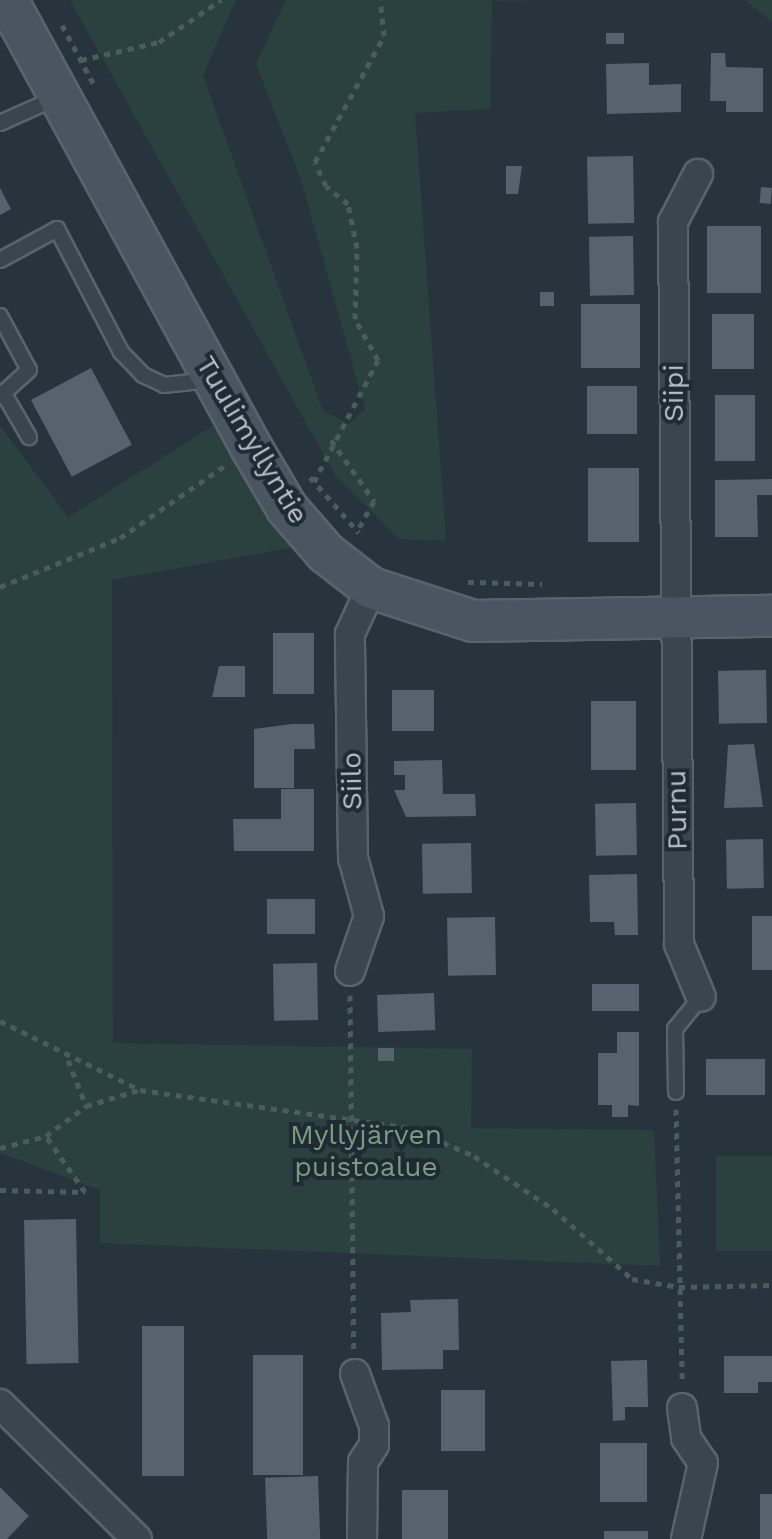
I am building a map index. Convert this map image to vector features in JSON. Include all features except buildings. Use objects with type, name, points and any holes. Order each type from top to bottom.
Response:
[{"type":"street","name":"Tuulimyllyntie","points":[[7,0],[78,92],[214,379],[287,508],[326,553],[371,588],[473,621],[772,616]]},
{"type":"street","name":"Siipi","points":[[675,618],[673,222],[698,174]]},
{"type":"street","name":"Siilo","points":[[350,971],[369,916],[353,858],[350,634],[371,588]]},
{"type":"street","name":"Purnu","points":[[675,618],[679,944],[701,997]]},
{"type":"street","points":[[355,1374],[374,1435],[363,1462],[362,1539]]},
{"type":"street","points":[[0,1404],[137,1539]]},
{"type":"street","points":[[682,1408],[686,1438],[703,1463],[686,1539]]},
{"type":"lane","points":[[0,123],[78,92]]},
{"type":"lane","points":[[0,260],[57,229],[121,352],[143,375],[164,385],[214,379]]},
{"type":"lane","points":[[0,316],[29,370],[2,395],[29,437]]},
{"type":"lane","points":[[676,1092],[675,1029],[701,997]]},
{"type":"path","points":[[81,60],[159,42],[221,0]]},
{"type":"path","points":[[314,483],[330,439],[378,360],[355,319],[357,248],[348,204],[326,186],[315,162],[384,36],[380,0]]},
{"type":"path","points":[[54,12],[81,60],[78,92]]},
{"type":"path","points":[[330,439],[374,501],[357,532]]},
{"type":"path","points":[[0,587],[120,538],[251,447]]},
{"type":"path","points":[[306,470],[365,539]]},
{"type":"path","points":[[464,581],[554,584]]},
{"type":"path","points":[[350,971],[348,1116],[355,1374]]},
{"type":"path","points":[[0,1021],[68,1059],[140,1090],[348,1116],[410,1128],[474,1156],[553,1209],[632,1279],[679,1287],[772,1285]]},
{"type":"path","points":[[68,1059],[86,1106]]},
{"type":"path","points":[[0,1148],[46,1136],[86,1106],[140,1090]]},
{"type":"path","points":[[676,1092],[682,1408]]},
{"type":"path","points":[[0,1190],[85,1192],[46,1136]]},
{"type":"green space","points":[[70,0],[236,0],[203,75],[323,411],[349,424],[365,409],[301,180],[256,64],[286,0],[537,0],[492,1],[490,109],[415,113],[446,541],[399,539],[335,475]]},
{"type":"green space","points":[[745,0],[772,0],[772,22]]},
{"type":"green space","name":"Myllyjärven puistoalue","points":[[0,426],[68,517],[213,426],[295,547],[112,580],[113,1043],[472,1049],[471,1128],[654,1130],[660,1266],[100,1243],[100,1190],[0,1153]]},
{"type":"green space","points":[[716,1156],[772,1156],[772,1251],[716,1251]]}]
